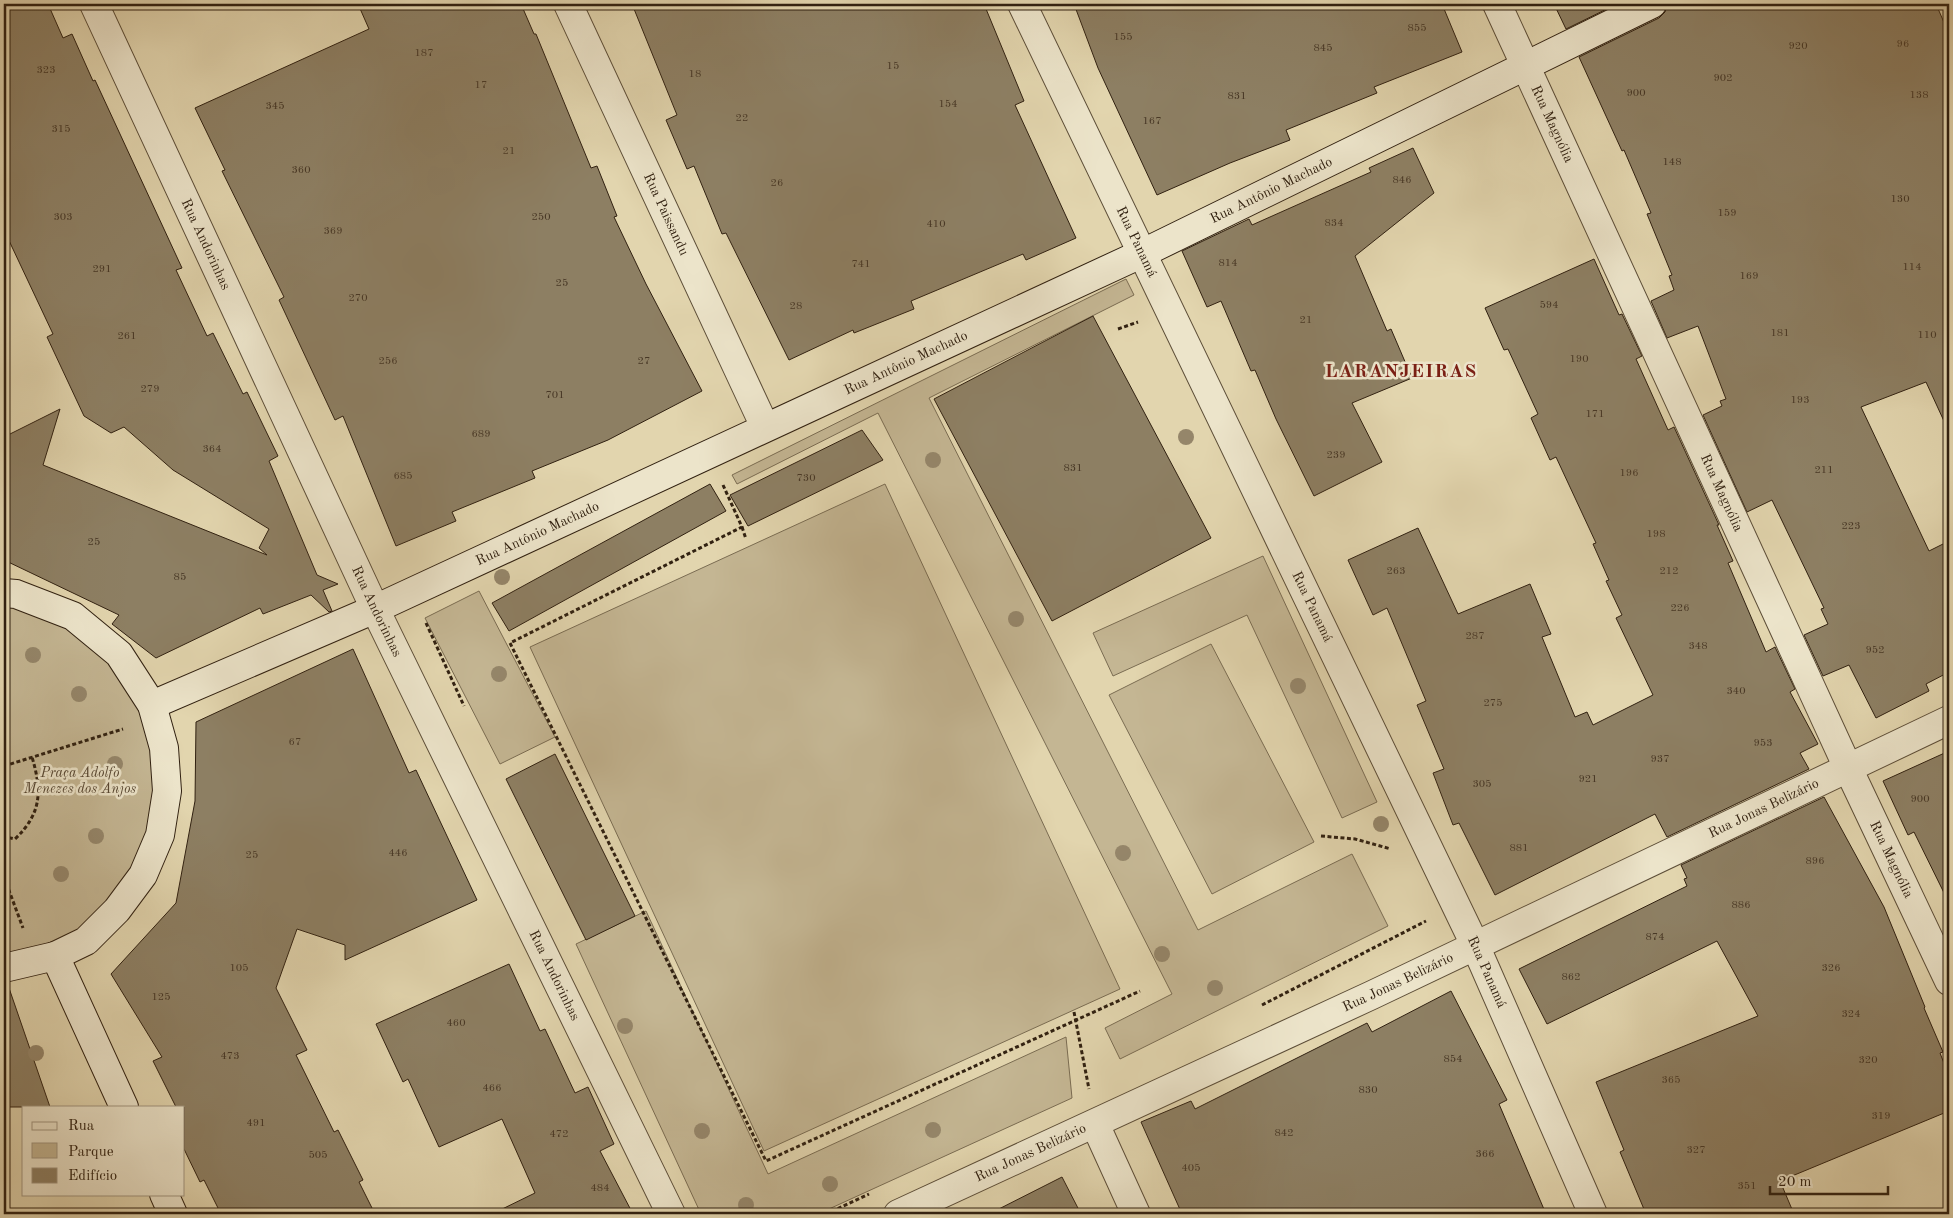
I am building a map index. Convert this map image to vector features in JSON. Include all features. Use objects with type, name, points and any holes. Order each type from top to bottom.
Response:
[{"type":"street","name":"Rua Andorinhas","points":[[94,4],[375,609],[671,1214]]},
{"type":"street","name":"Rua Paissandu","points":[[568,4],[765,427]]},
{"type":"street","name":"Rua Panamá","points":[[1022,4],[1475,945],[1593,1214]]},
{"type":"street","name":"Rua Magnólia","points":[[1497,4],[1848,768],[1949,980]]},
{"type":"street","name":"Rua Antônio Machado","points":[[152,705],[375,609],[714,450],[1143,253],[1652,4]]},
{"type":"street","points":[[4,593],[16,594],[73,616],[119,654],[152,705],[164,748],[167,791],[160,835],[143,875],[117,910],[86,941],[54,956],[4,968]]},
{"type":"street","name":"Rua Jonas Belizário","points":[[898,1214],[1095,1124],[1949,720]]},
{"type":"street","points":[[54,956],[124,1106]]},
{"type":"street","points":[[1095,1124],[1136,1214]]},
{"type":"street","points":[[165,1196],[173,1214]]},
{"type":"path","points":[[714,450],[726,469],[718,474],[746,539]]},
{"type":"path","points":[[742,527],[510,643],[766,1161],[1140,991]]},
{"type":"path","points":[[424,617],[464,708]]},
{"type":"path","points":[[4,766],[126,728]]},
{"type":"path","points":[[4,834],[6,837],[15,839],[28,827],[34,816],[38,792],[38,776],[32,757]]},
{"type":"path","points":[[1321,836],[1355,838],[1392,850]]},
{"type":"path","points":[[4,877],[26,936]]},
{"type":"path","points":[[1254,1009],[1430,920]]},
{"type":"path","points":[[1074,1012],[1089,1092]]},
{"type":"green space","points":[[1126,279],[1134,295],[929,398],[1198,930],[1352,854],[1388,926],[1120,1059],[1105,1028],[1172,994],[878,413],[737,484],[732,475]]},
{"type":"green space","points":[[885,484],[1120,989],[764,1151],[530,647]]},
{"type":"green space","points":[[1263,556],[1377,802],[1342,818],[1247,615],[1113,676],[1093,633]]},
{"type":"green space","points":[[479,591],[555,737],[500,764],[425,618]]},
{"type":"green space","name":"Praça Adolfo Menezes dos Anjos","points":[[4,605],[26,608],[78,632],[119,671],[147,722],[157,778],[150,835],[124,885],[80,929],[24,956],[4,958]]},
{"type":"green space","points":[[1211,644],[1314,842],[1212,894],[1109,695]]},
{"type":"green space","points":[[646,911],[768,1174],[1066,1037],[1072,1098],[818,1214],[701,1214],[576,944]]},
{"type":"building","points":[[4,4],[48,4],[63,38],[72,34],[182,268],[176,270],[207,336],[213,333],[243,394],[247,392],[278,456],[269,461],[317,575],[338,584],[323,590],[332,611],[329,612],[311,595],[263,614],[260,608],[156,658],[112,624],[119,615],[4,560],[4,437],[60,409],[43,465],[267,555],[259,548],[269,529],[173,470],[124,427],[111,433],[84,416],[47,337],[53,334],[4,230]]},
{"type":"building","points":[[358,4],[521,4],[534,34],[536,34],[591,168],[597,166],[617,216],[614,217],[646,284],[702,391],[608,440],[532,471],[535,478],[452,512],[456,521],[396,546],[343,416],[335,420],[279,300],[284,297],[222,171],[225,170],[195,108],[369,29]]},
{"type":"building","points":[[632,4],[984,4],[1024,101],[1015,105],[1076,238],[1026,260],[1023,254],[911,301],[914,309],[854,333],[853,330],[789,360],[726,233],[722,234],[694,166],[687,169],[666,120],[677,115]]},
{"type":"building","points":[[1074,4],[1442,4],[1462,52],[1374,87],[1377,93],[1286,130],[1290,140],[1230,163],[1157,195],[1098,68]]},
{"type":"building","points":[[1554,4],[1617,4],[1566,29]]},
{"type":"building","points":[[1667,4],[1936,4],[1949,34],[1949,432],[1926,382],[1861,407],[1929,551],[1949,541],[1949,672],[1926,684],[1929,691],[1876,718],[1849,665],[1823,676],[1804,635],[1828,624],[1821,609],[1824,608],[1772,500],[1747,512],[1703,415],[1722,406],[1720,401],[1726,399],[1698,326],[1667,338],[1651,301],[1674,290],[1669,276],[1672,275],[1647,214],[1651,213],[1624,150],[1622,151],[1579,57],[1659,18],[1665,12]]},
{"type":"building","points":[[1413,148],[1434,193],[1355,256],[1387,331],[1391,329],[1412,378],[1352,403],[1382,462],[1314,496],[1276,419],[1255,370],[1251,371],[1221,301],[1207,307],[1182,251],[1249,219],[1252,225],[1371,172],[1369,168]]},
{"type":"building","points":[[1594,259],[1619,315],[1622,314],[1642,356],[1636,359],[1668,430],[1674,427],[1719,525],[1717,525],[1733,561],[1728,563],[1766,652],[1775,647],[1795,689],[1790,692],[1818,744],[1800,753],[1809,769],[1667,837],[1655,814],[1495,895],[1459,823],[1453,825],[1433,773],[1444,769],[1417,705],[1426,701],[1387,608],[1373,615],[1348,560],[1418,528],[1458,614],[1530,584],[1551,634],[1542,637],[1575,717],[1587,712],[1593,725],[1653,695],[1616,618],[1622,615],[1606,581],[1609,580],[1593,544],[1596,543],[1556,457],[1550,460],[1531,418],[1538,414],[1508,349],[1504,350],[1485,308]]},
{"type":"building","points":[[1093,316],[1211,538],[1052,621],[934,399]]},
{"type":"building","points":[[862,430],[883,460],[748,526],[730,495]]},
{"type":"building","points":[[710,484],[726,511],[509,631],[492,603]]},
{"type":"building","points":[[353,649],[409,773],[416,770],[477,900],[345,960],[345,945],[297,929],[276,988],[307,1050],[296,1055],[334,1132],[338,1130],[363,1180],[359,1182],[375,1214],[221,1214],[204,1180],[200,1182],[185,1151],[185,1106],[176,1106],[153,1061],[162,1057],[111,974],[176,903],[195,801],[196,722]]},
{"type":"building","points":[[1949,751],[1949,903],[1914,832],[1908,835],[1883,781]]},
{"type":"building","points":[[555,754],[635,916],[586,940],[506,779]]},
{"type":"building","points":[[1824,797],[1884,907],[1943,1052],[1940,1053],[1949,1076],[1949,1111],[1780,1181],[1794,1214],[1646,1214],[1620,1152],[1624,1150],[1596,1082],[1758,1016],[1717,941],[1547,1024],[1519,969],[1687,886],[1684,879],[1687,878],[1681,865]]},
{"type":"building","points":[[509,964],[540,1031],[545,1029],[575,1093],[588,1087],[614,1144],[600,1151],[633,1214],[492,1214],[535,1193],[502,1119],[439,1147],[408,1079],[403,1082],[376,1024]]},
{"type":"building","points":[[9,988],[50,1106],[4,1107],[4,989]]},
{"type":"building","points":[[1451,991],[1507,1100],[1499,1104],[1546,1214],[1182,1214],[1141,1122],[1191,1101],[1195,1109],[1367,1023],[1372,1032]]},
{"type":"building","points":[[1062,1177],[1081,1214],[989,1214]]},
{"type":"district","name":"LARANJEIRAS","points":[[1401,372]]}]
